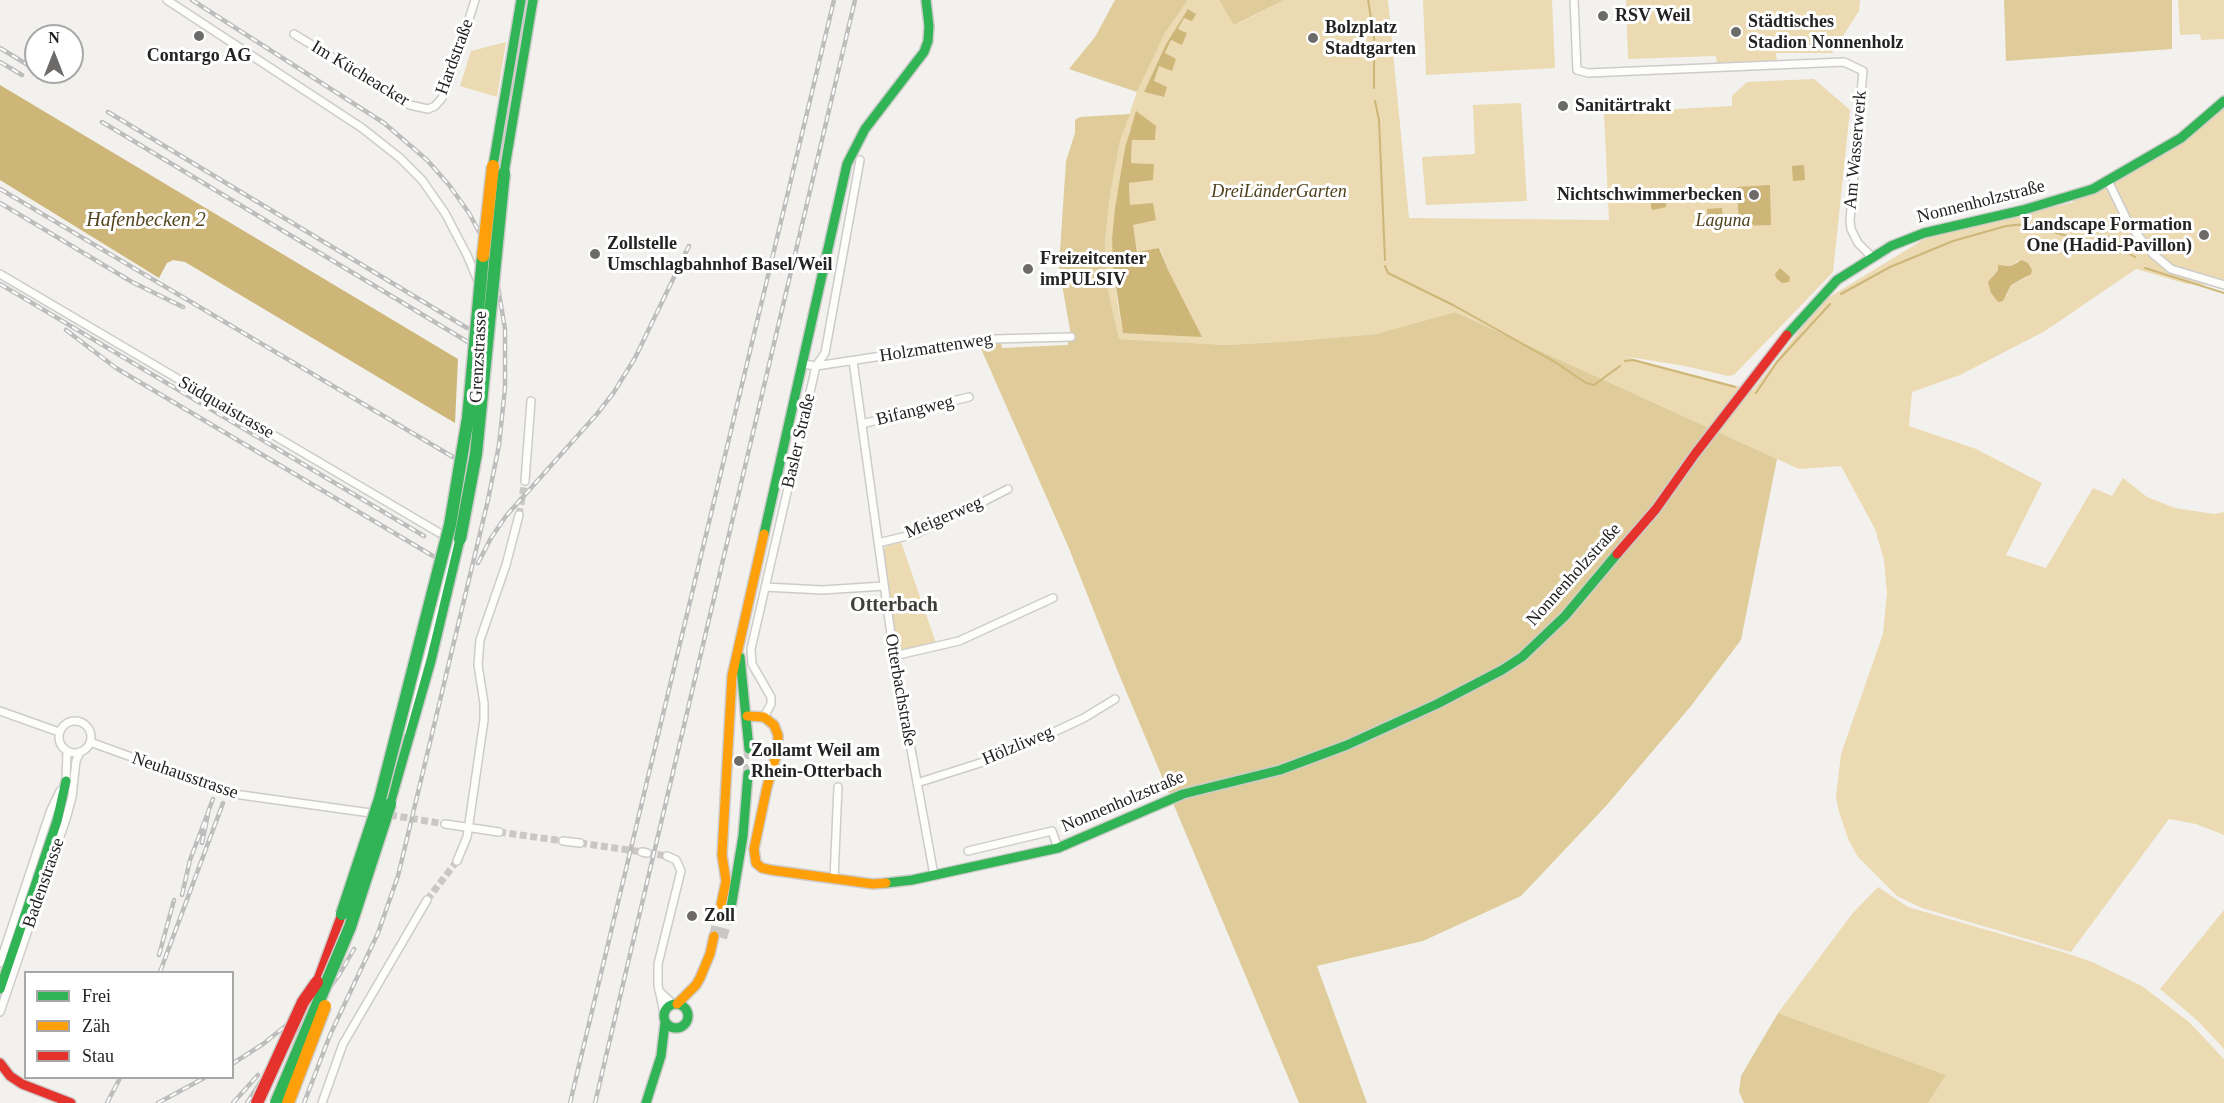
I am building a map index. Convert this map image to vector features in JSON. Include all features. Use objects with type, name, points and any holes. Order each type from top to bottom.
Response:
[{"type":"main road","points":[[276,1103],[350,927],[390,804],[431,661],[460,539],[476,454],[484,386],[499,169],[521,0]]},
{"type":"main road","points":[[266,1103],[317,982],[380,799],[446,543],[468,418],[488,201],[499,169],[533,0]]},
{"type":"main road","points":[[731,881],[722,857],[724,777],[732,676],[745,615],[847,164],[865,129],[924,52],[929,26],[926,0]]},
{"type":"main road","name":"Nonnenholzstraße","points":[[764,717],[776,730],[778,749],[754,849],[755,860],[759,866],[771,870],[884,884],[1058,848],[1183,794],[1280,770],[1347,745],[1437,704],[1522,657],[1565,616],[1656,509],[1739,396],[1810,308],[1837,280],[1872,257],[1924,233],[2057,201],[2108,181],[2181,138],[2224,101]]},
{"type":"main road","points":[[739,648],[749,749]]},
{"type":"main road","points":[[730,717],[764,717]]},
{"type":"main road","points":[[726,906],[743,836],[748,774]]},
{"type":"main road","points":[[0,989],[60,807],[66,781]]},
{"type":"main road","points":[[646,1103],[673,1011],[696,985],[718,937]]},
{"type":"main road","points":[[288,1103],[320,1022],[328,996],[329,978]]},
{"type":"main road","points":[[257,1103],[303,1002],[317,982]]},
{"type":"main road","points":[[661,1056],[677,1029],[687,1022],[673,1011]]},
{"type":"main road","points":[[673,1011],[671,1028],[677,1029]]},
{"type":"main road","points":[[0,1063],[19,1082],[71,1103]]},
{"type":"street","name":"Grenzstrasse","points":[[167,0],[376,138],[400,158],[422,180],[446,213],[477,280],[484,327],[477,403],[453,541],[388,787],[378,814]]},
{"type":"street","name":"Hardstraße","points":[[428,109],[435,106],[442,98],[450,80],[475,0]]},
{"type":"street","name":"Am Wasserwerk","points":[[1574,0],[1577,70],[1588,73],[1844,62],[1863,71],[1850,220],[1851,229],[1858,243],[1872,257]]},
{"type":"street","name":"Im Kücheacker","points":[[294,34],[410,105],[428,109]]},
{"type":"street","name":"Basler Straße","points":[[764,717],[771,704],[771,697],[750,659],[816,366],[825,353],[860,160]]},
{"type":"street","points":[[2108,181],[2129,224],[2152,253],[2172,269],[2224,285]]},
{"type":"street","name":"Südquaistrasse","points":[[0,274],[453,541]]},
{"type":"street","name":"Holzmattenweg","points":[[802,364],[816,366],[994,339],[1071,337]]},
{"type":"street","name":"Otterbachstraße","points":[[853,361],[894,656],[934,875]]},
{"type":"street","name":"Bifangweg","points":[[862,424],[969,398]]},
{"type":"street","points":[[525,481],[531,401]]},
{"type":"street","name":"Meigerweg","points":[[878,543],[915,534],[1008,489]]},
{"type":"street","points":[[458,861],[465,846],[484,720],[478,660],[480,640],[506,565],[519,515]]},
{"type":"street","points":[[765,587],[822,590],[884,586]]},
{"type":"street","points":[[894,656],[959,641],[1053,598]]},
{"type":"street","name":"Hölzliweg","points":[[917,783],[1024,746],[1084,718],[1115,699]]},
{"type":"street","points":[[0,711],[59,732]]},
{"type":"street","points":[[69,722],[78,722],[88,729],[90,742],[80,752],[72,753],[60,745],[59,732],[69,722]]},
{"type":"street","name":"Neuhausstrasse","points":[[90,742],[234,794],[390,815]]},
{"type":"street","name":"Badenstrasse","points":[[0,963],[50,812],[66,781],[67,751]]},
{"type":"street","name":"Badenstrasse","points":[[0,1012],[66,819],[73,791],[76,761],[80,752]]},
{"type":"street","points":[[834,879],[838,787]]},
{"type":"street","points":[[446,824],[499,832]]},
{"type":"street","name":"Nonnenholzstraße","points":[[968,851],[1052,831],[1058,848]]},
{"type":"street","points":[[563,841],[580,843]]},
{"type":"street","points":[[667,856],[679,863],[681,871],[657,973],[659,991],[673,1011]]},
{"type":"street","points":[[322,1103],[343,1044],[427,900]]},
{"type":"street","points":[[659,991],[673,1011]]},
{"type":"green space","points":[[1188,0],[1219,0],[1235,25],[1284,0],[1388,0],[1409,218],[1609,220],[1604,113],[1732,106],[1732,96],[1747,82],[1814,79],[1850,110],[1833,272],[1734,375],[1728,376],[1623,356],[1753,390],[1823,301],[1931,235],[2071,203],[2180,141],[2224,108],[2224,286],[2187,284],[2136,269],[2045,331],[1960,375],[1912,392],[1909,426],[1976,449],[2042,483],[2006,555],[2046,568],[2093,488],[2112,496],[2123,478],[2147,497],[2175,508],[2214,514],[2224,512],[2224,835],[2196,824],[2169,819],[2071,952],[1922,908],[1897,896],[1858,857],[1849,841],[1836,797],[1841,754],[1883,634],[1887,593],[1884,560],[1875,529],[1841,466],[1799,469],[1455,312],[1376,334],[1296,341],[1227,345],[1119,339],[1107,285],[1105,241],[1110,196],[1120,141],[1137,92],[1165,33]],"holes":[[[1189,9],[1196,14],[1184,18],[1178,29],[1187,33],[1182,44],[1171,40],[1165,53],[1173,70],[1159,66],[1154,82],[1163,97],[1144,92],[1166,44]],[[1130,128],[1131,163],[1154,164],[1129,182],[1130,206],[1156,219],[1132,225],[1138,253],[1160,248],[1169,272],[1123,333],[1117,299],[1112,238],[1115,208]],[[2017,261],[2027,277],[2011,285],[2006,296],[1999,302],[1991,293],[1993,275],[2003,265],[2012,266]]]},
{"type":"green space","points":[[1423,0],[1552,0],[1555,68],[1426,75]]},
{"type":"green space","name":"Städtisches Stadion Nonnenholz","points":[[1626,0],[1860,0],[1859,11],[1832,53],[1776,53],[1777,61],[1717,64],[1716,56],[1628,59]]},
{"type":"green space","points":[[2178,0],[2224,0],[2224,39],[2201,40],[2200,34],[2180,35]]},
{"type":"green space","points":[[506,42],[497,97],[460,86],[471,51]]},
{"type":"green space","points":[[1521,103],[1527,201],[1426,205],[1422,157],[1475,154],[1473,105]]},
{"type":"green space","points":[[901,542],[936,643],[900,651],[896,646],[883,549]]},
{"type":"green space","points":[[1878,887],[1908,907],[2066,953],[2092,962],[2142,986],[2189,1022],[2224,1059],[2224,1103],[1928,1103],[1946,1075],[1778,1013],[1852,914]]},
{"type":"green space","points":[[2224,910],[2224,1049],[2198,1021],[2160,989]]},
{"type":"shaded area","points":[[1115,0],[1188,0],[1165,33],[1137,92],[1069,69],[1095,37]]},
{"type":"shaded area","points":[[1219,0],[1284,0],[1234,25]]},
{"type":"shaded area","points":[[2004,0],[2172,0],[2172,49],[2006,61]]},
{"type":"shaded area","points":[[1130,114],[1120,141],[1105,241],[1107,285],[1119,339],[1227,345],[1296,341],[1376,334],[1455,312],[1777,459],[1741,640],[1691,706],[1606,806],[1521,896],[1423,941],[1317,966],[1367,1103],[1299,1103],[1118,672],[1068,546],[979,344],[1001,342],[1002,348],[1068,345],[1068,337],[1071,336],[1059,267],[1066,161],[1075,133],[1075,120],[1080,117]]},
{"type":"shaded area","points":[[1778,1013],[1946,1075],[1928,1103],[1744,1103],[1739,1092],[1741,1076]]},
{"type":"water","points":[[1188,9],[1196,14],[1192,21],[1184,18],[1178,29],[1187,33],[1182,45],[1171,40],[1165,53],[1176,59],[1172,71],[1159,66],[1154,81],[1167,87],[1164,97],[1144,92],[1166,44]]},
{"type":"water","name":"Hafenbecken 2","points":[[0,85],[458,359],[455,423],[185,262],[173,260],[167,263],[159,278],[0,180]]},
{"type":"water","points":[[1136,111],[1156,126],[1155,140],[1132,140],[1131,163],[1154,164],[1153,180],[1129,183],[1130,205],[1153,203],[1156,220],[1133,225],[1137,252],[1159,248],[1202,337],[1123,333],[1113,267],[1112,238],[1125,148]]},
{"type":"water","points":[[1804,165],[1805,180],[1793,181],[1792,166]]},
{"type":"water","points":[[1770,185],[1771,225],[1739,226],[1737,187]]},
{"type":"water","points":[[1667,189],[1666,207],[1653,210],[1651,195],[1656,190],[1661,192]]},
{"type":"water","points":[[1722,208],[1723,224],[1707,224],[1707,209]]},
{"type":"water","points":[[2022,260],[2028,263],[2032,270],[2031,274],[2011,285],[2003,301],[1998,302],[1991,293],[1988,282],[1998,270],[1998,265],[2011,266]]},
{"type":"water","points":[[1780,268],[1790,277],[1789,282],[1782,283],[1776,278],[1775,274]]},
{"type":"waterway","points":[[1368,0],[1374,35],[1374,88]]},
{"type":"waterway","points":[[1375,101],[1379,120],[1385,260]]},
{"type":"waterway","points":[[1841,294],[1890,267],[1953,241],[2006,226],[2025,224],[2102,246],[2119,248],[2135,257]]},
{"type":"waterway","points":[[1385,266],[1388,273],[1453,305],[1555,362],[1586,383],[1594,385],[1620,366]]},
{"type":"waterway","points":[[2145,268],[2224,293]]},
{"type":"waterway","points":[[1756,393],[1777,362],[1830,304]]},
{"type":"waterway","points":[[1625,361],[1633,360],[1735,387]]},
{"type":"tunnel","points":[[519,515],[525,481]]},
{"type":"tunnel","points":[[748,774],[749,749]]},
{"type":"tunnel","points":[[390,815],[445,824]]},
{"type":"tunnel","points":[[499,832],[563,841]]},
{"type":"tunnel","points":[[580,843],[642,852]]},
{"type":"tunnel","points":[[647,853],[667,856]]},
{"type":"tunnel","points":[[427,900],[457,861]]},
{"type":"tunnel","points":[[714,936],[721,905]]},
{"type":"tunnel","points":[[722,938],[731,908]]},
{"type":"railway","points":[[192,0],[384,123],[427,160],[469,213],[484,241],[495,269],[505,329],[505,388],[499,445],[488,500],[398,876],[378,933],[330,1035],[304,1103]]},
{"type":"railway","points":[[570,1103],[834,0]]},
{"type":"railway","points":[[595,1103],[855,0]]},
{"type":"railway","points":[[0,48],[24,63]]},
{"type":"railway","points":[[0,62],[22,75]]},
{"type":"railway","points":[[108,112],[467,328]]},
{"type":"railway","points":[[102,122],[468,342]]},
{"type":"railway","points":[[0,189],[453,457]]},
{"type":"railway","points":[[0,203],[132,282],[183,307]]},
{"type":"railway","points":[[478,563],[506,516],[614,392],[635,358],[689,246]]},
{"type":"railway","points":[[0,284],[424,536]]},
{"type":"railway","points":[[66,330],[116,368],[433,556]]},
{"type":"railway","points":[[182,895],[190,860],[213,799]]},
{"type":"railway","points":[[160,971],[223,803]]},
{"type":"railway","points":[[202,843],[208,814]]},
{"type":"railway","points":[[159,955],[174,900]]},
{"type":"railway","points":[[247,1103],[287,1041],[339,975],[354,949]]},
{"type":"railway","points":[[234,1063],[263,1044],[308,1008]]},
{"type":"railway","points":[[233,1103],[258,1075]]},
{"type":"railway","points":[[107,1103],[119,1079]]},
{"type":"railway","points":[[158,1103],[202,1079]]},
{"type":"traffic: fast","points":[[493,166],[521,0]]},
{"type":"traffic: fast","points":[[504,173],[533,0]]},
{"type":"traffic: fast","points":[[764,534],[847,164],[865,129],[924,52],[928,41],[929,26],[926,0]]},
{"type":"traffic: fast","points":[[1787,335],[1837,280],[1891,246],[1924,233],[2023,210],[2093,189],[2181,138],[2224,101]]},
{"type":"traffic: fast","points":[[460,539],[476,454],[504,173]]},
{"type":"traffic: fast","points":[[342,914],[380,799],[450,525],[468,418],[483,256]]},
{"type":"traffic: fast","points":[[390,804],[431,661],[460,539]]},
{"type":"traffic: fast","points":[[886,883],[912,880],[1058,848],[1183,794],[1280,770],[1347,745],[1437,704],[1522,657],[1565,616],[1617,554]]},
{"type":"traffic: fast","points":[[740,657],[749,749]]},
{"type":"traffic: fast","points":[[731,908],[743,836],[748,774]]},
{"type":"traffic: fast","points":[[0,989],[57,821],[66,781]]},
{"type":"traffic: fast","points":[[276,1103],[350,927],[390,804]]},
{"type":"traffic: fast","points":[[676,1004],[685,1007],[688,1016],[685,1025],[676,1028],[667,1025],[664,1016],[667,1007],[676,1004]]},
{"type":"traffic: fast","points":[[646,1103],[661,1056],[665,1023]]},
{"type":"traffic: slow","points":[[483,256],[493,166]]},
{"type":"traffic: slow","points":[[721,905],[726,881],[722,855],[732,676],[764,534]]},
{"type":"traffic: slow","points":[[747,716],[764,717],[774,725],[778,735],[778,749],[767,787],[754,849],[756,863],[762,868],[771,870],[873,884],[886,883]]},
{"type":"traffic: slow","points":[[677,1004],[700,978],[710,954],[714,936]]},
{"type":"traffic: slow","points":[[288,1103],[325,1006]]},
{"type":"traffic: jam","points":[[1617,554],[1656,509],[1695,454],[1787,335]]},
{"type":"traffic: jam","points":[[317,982],[342,914]]},
{"type":"traffic: jam","points":[[257,1103],[303,1002],[317,982]]},
{"type":"traffic: jam","points":[[0,1063],[10,1076],[22,1084],[71,1103]]},
{"type":"place","name":"RSV Weil","points":[[1603,16]]},
{"type":"place","name":"Städtisches Stadion Nonnenholz","points":[[1736,32]]},
{"type":"place","name":"Contargo AG","points":[[199,36]]},
{"type":"place","name":"Bolzplatz Stadtgarten","points":[[1313,38]]},
{"type":"place","name":"Sanitärtrakt","points":[[1563,106]]},
{"type":"place","name":"Nichtschwimmerbecken","points":[[1754,195]]},
{"type":"place","name":"Landscape Formation One (Hadid-Pavillon)","points":[[2204,235]]},
{"type":"place","name":"Zollstelle Umschlagbahnhof Basel/Weil","points":[[595,254]]},
{"type":"place","name":"Freizeitcenter imPULSIV","points":[[1028,269]]},
{"type":"place","name":"Zollamt Weil am Rhein-Otterbach","points":[[739,761]]},
{"type":"place","name":"Zoll","points":[[692,916]]},
{"type":"district","name":"Otterbach","points":[[894,606]]},
{"type":"park label","name":"DreiLänderGarten","points":[[1279,192]]},
{"type":"park label","name":"Laguna","points":[[1723,221]]}]
